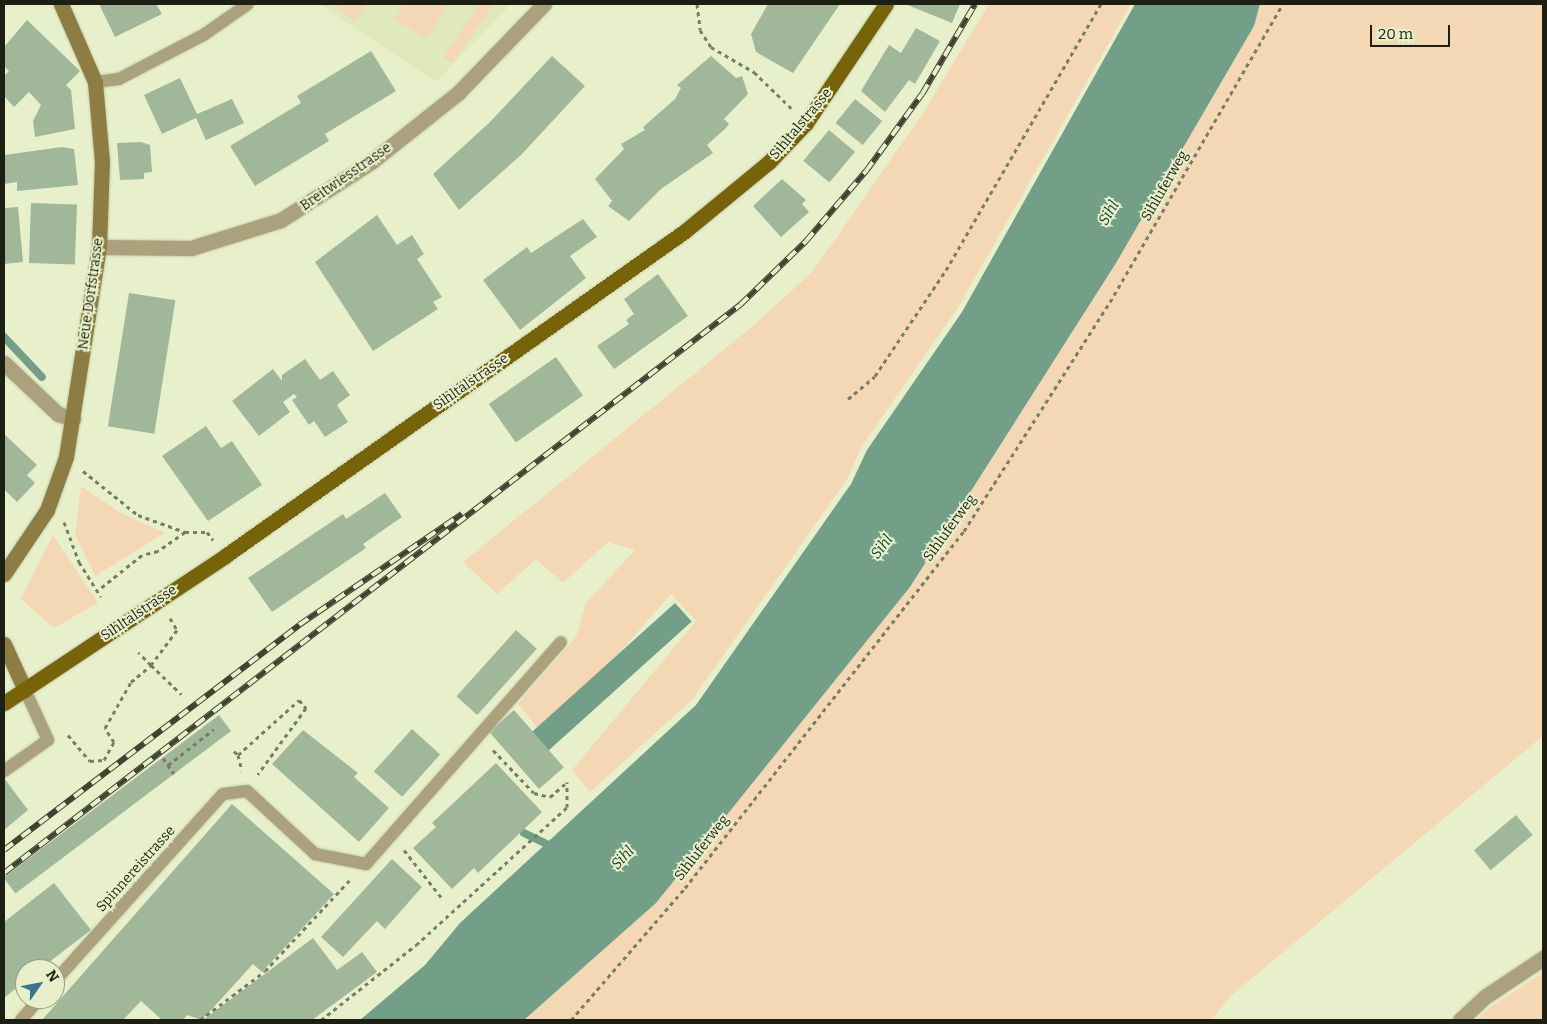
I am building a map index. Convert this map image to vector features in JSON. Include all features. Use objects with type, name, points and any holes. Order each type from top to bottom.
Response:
[{"type":"main road","name":"Neue Dorfstrasse","points":[[4,574],[47,510],[66,457],[99,248],[102,162],[95,82],[61,4]]},
{"type":"main road","name":"Sihltalstrasse","points":[[4,704],[225,556],[685,231],[769,162],[806,123],[886,4]]},
{"type":"main road","points":[[4,644],[25,690]]},
{"type":"street","name":"Breitwiesstrasse","points":[[99,248],[191,248],[280,220],[372,162],[458,93],[544,4]]},
{"type":"street","points":[[4,363],[58,414],[73,419]]},
{"type":"street","points":[[1460,1020],[1486,996],[1543,958]]},
{"type":"lane","points":[[95,82],[119,79],[205,34],[248,4]]},
{"type":"lane","points":[[247,792],[315,854],[366,864],[561,642]]},
{"type":"lane","points":[[4,771],[48,740],[25,690]]},
{"type":"lane","name":"Spinnereistrasse","points":[[65,970],[223,794],[247,792]]},
{"type":"lane","points":[[21,1020],[30,1009]]},
{"type":"path","points":[[697,4],[700,30],[711,47],[754,72],[806,123]]},
{"type":"path","points":[[848,399],[875,376],[946,270],[1101,4]]},
{"type":"path","name":"Sihluferweg","points":[[571,1020],[685,888],[964,531],[1110,302],[1283,4]]},
{"type":"path","points":[[66,457],[138,515],[185,532],[207,532],[225,556]]},
{"type":"path","points":[[59,518],[101,598]]},
{"type":"path","points":[[97,591],[142,556],[158,551],[185,532]]},
{"type":"path","points":[[48,740],[66,733],[90,761],[104,760],[114,742],[105,728],[131,682],[151,665],[177,630],[175,626]]},
{"type":"path","points":[[138,652],[181,694]]},
{"type":"path","points":[[234,751],[238,755],[298,700],[306,708],[247,792]]},
{"type":"path","points":[[168,765],[214,730]]},
{"type":"path","points":[[321,1020],[416,945],[567,807],[568,782],[550,797],[534,793],[479,735]]},
{"type":"path","points":[[162,758],[174,774]]},
{"type":"path","points":[[391,834],[441,897]]},
{"type":"path","points":[[200,1020],[265,970],[366,864]]},
{"type":"shaded area","points":[[318,4],[511,4],[436,82]]},
{"type":"shaded area","points":[[333,4],[367,4],[355,21]]},
{"type":"shaded area","points":[[403,4],[448,4],[427,39],[394,19]]},
{"type":"shaded area","points":[[479,4],[494,4],[453,63],[443,58]]},
{"type":"shaded area","points":[[989,4],[1131,4],[959,306],[862,446],[847,479],[692,700],[590,792],[572,770],[696,621],[671,594],[545,737],[518,704],[576,637],[586,603],[635,550],[608,542],[563,583],[536,559],[497,594],[463,562],[754,325],[813,271],[921,116]]},
{"type":"shaded area","points":[[1260,4],[1543,4],[1543,736],[1233,994],[1211,1020],[524,1020],[656,903],[910,587],[1116,263],[1254,26]]},
{"type":"shaded area","points":[[81,486],[121,513],[165,533],[95,576],[75,535]]},
{"type":"shaded area","points":[[53,535],[98,603],[54,628],[21,599]]},
{"type":"shaded area","points":[[1543,973],[1543,1020],[1476,1020],[1492,1006]]},
{"type":"water","name":"Sihl","points":[[1135,4],[1260,4],[1254,26],[1116,263],[910,587],[656,903],[524,1020],[360,1020],[425,965],[460,923],[696,705],[851,484],[867,450],[962,312]]},
{"type":"water","points":[[675,603],[692,622],[548,751],[532,732]]},
{"type":"building","points":[[99,4],[156,4],[162,14],[115,37]]},
{"type":"building","points":[[768,4],[840,4],[793,73],[756,52],[751,34]]},
{"type":"building","points":[[905,4],[960,4],[952,23]]},
{"type":"building","points":[[27,20],[80,71],[66,85],[71,90],[75,129],[35,137],[33,121],[41,105],[29,92],[14,107],[4,96],[4,76],[9,71],[4,66],[4,47]]},
{"type":"building","points":[[916,28],[940,41],[915,84],[909,80],[885,112],[861,91],[889,45],[901,53]]},
{"type":"building","points":[[371,51],[396,91],[325,134],[329,141],[255,186],[230,146],[301,103],[297,96]]},
{"type":"building","points":[[552,56],[585,86],[521,155],[459,210],[433,174],[489,123]]},
{"type":"building","points":[[711,56],[736,78],[742,76],[748,94],[724,119],[729,124],[726,128],[707,145],[713,153],[661,189],[629,221],[608,206],[612,201],[595,179],[624,149],[621,144],[645,130],[643,127],[675,99],[681,88],[677,85]]},
{"type":"building","points":[[180,78],[197,114],[232,99],[244,123],[206,140],[196,118],[162,134],[144,95]]},
{"type":"building","points":[[855,99],[882,121],[863,145],[835,123]]},
{"type":"building","points":[[829,130],[855,152],[829,182],[803,161]]},
{"type":"building","points":[[141,142],[150,145],[152,172],[144,173],[144,179],[120,180],[117,143]]},
{"type":"building","points":[[62,147],[74,149],[78,185],[17,191],[17,182],[4,184],[4,155]]},
{"type":"building","points":[[782,179],[806,200],[802,204],[809,212],[781,237],[753,206]]},
{"type":"building","points":[[31,203],[77,205],[75,265],[29,263]]},
{"type":"building","points":[[18,207],[23,262],[4,264],[4,208]]},
{"type":"building","points":[[377,215],[397,245],[412,235],[424,254],[417,259],[442,297],[433,302],[438,309],[373,351],[315,262]]},
{"type":"building","points":[[583,219],[597,237],[570,256],[586,278],[520,330],[483,280],[527,247],[531,253]]},
{"type":"building","points":[[658,274],[688,316],[614,369],[597,346],[629,324],[626,320],[634,314],[624,299]]},
{"type":"building","points":[[129,293],[175,300],[154,434],[108,426]]},
{"type":"building","points":[[556,357],[583,396],[516,443],[489,404]]},
{"type":"building","points":[[305,359],[320,380],[333,371],[350,395],[337,405],[348,422],[325,437],[314,421],[309,425],[292,400],[297,397],[294,394],[283,402],[290,412],[259,436],[232,401],[273,369],[282,381],[282,375]]},
{"type":"building","points":[[206,426],[221,448],[232,441],[262,485],[208,521],[162,456]]},
{"type":"building","points":[[4,434],[37,465],[27,475],[35,483],[17,502],[4,489]]},
{"type":"building","points":[[385,493],[402,517],[363,544],[366,548],[272,612],[248,578],[343,514],[346,519]]},
{"type":"building","points":[[516,630],[537,649],[477,715],[456,696]]},
{"type":"building","points":[[514,710],[564,767],[539,789],[489,732]]},
{"type":"building","points":[[219,715],[231,731],[15,893],[4,877]]},
{"type":"building","points":[[412,729],[440,754],[402,797],[374,771]]},
{"type":"building","points":[[303,730],[358,773],[354,777],[389,808],[359,842],[272,764]]},
{"type":"building","points":[[496,763],[542,812],[478,873],[474,868],[452,889],[413,848],[436,827],[432,823]]},
{"type":"building","points":[[4,778],[28,810],[4,830]]},
{"type":"building","points":[[232,804],[334,894],[262,972],[253,964],[202,1020],[187,1015],[183,1020],[162,1020],[141,1001],[123,1020],[42,1020],[52,1009],[65,1009],[65,994]]},
{"type":"building","points":[[1516,815],[1533,835],[1491,870],[1474,850]]},
{"type":"building","points":[[392,859],[422,887],[385,929],[377,921],[343,957],[321,937]]},
{"type":"building","points":[[54,883],[91,930],[53,959],[15,959],[15,989],[4,998],[4,922]]},
{"type":"building","points":[[313,938],[337,970],[362,952],[377,972],[312,1020],[203,1020]]},
{"type":"waterway","points":[[4,337],[42,377]]},
{"type":"waterway","points":[[524,833],[553,847]]},
{"type":"railway","points":[[4,873],[740,305],[806,241],[866,171],[922,94],[975,4]]},
{"type":"railway","points":[[4,850],[299,625],[462,514]]}]
